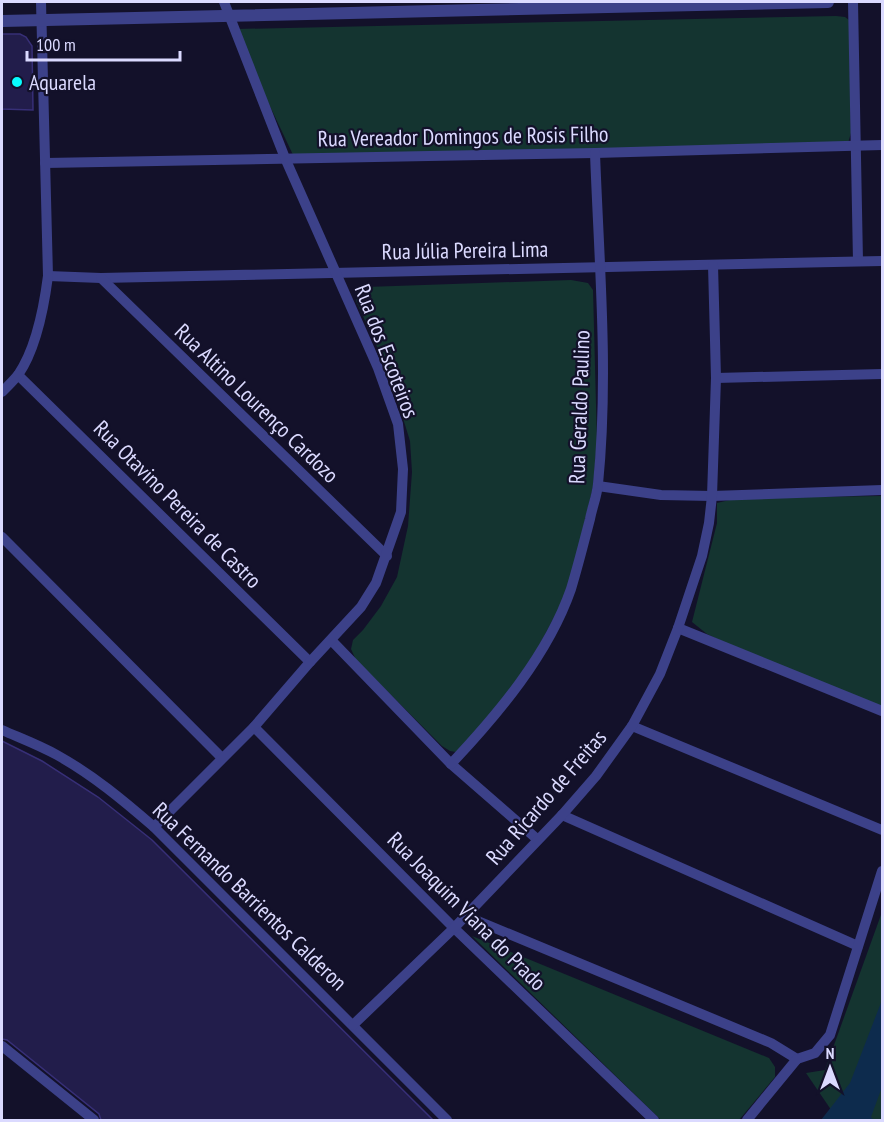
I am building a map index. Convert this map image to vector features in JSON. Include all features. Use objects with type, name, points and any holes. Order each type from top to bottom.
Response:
[{"type":"street","points":[[2,392],[18,375],[34,341],[43,311],[48,276],[41,2]]},
{"type":"street","name":"Rua dos Escoteiros","points":[[154,827],[254,727],[361,607],[376,583],[401,512],[403,469],[398,424],[378,368],[285,158],[224,2]]},
{"type":"street","points":[[2,21],[828,2]]},
{"type":"street","points":[[853,2],[858,261]]},
{"type":"street","name":"Rua Vereador Domingos de Rosis Filho","points":[[45,163],[595,153],[882,145]]},
{"type":"street","name":"Rua Geraldo Paulino","points":[[451,764],[483,730],[516,689],[547,640],[570,591],[598,486],[603,361],[595,153]]},
{"type":"street","name":"Rua Júlia Pereira Lima","points":[[48,276],[101,278],[882,261]]},
{"type":"street","name":"Rua Ricardo de Freitas","points":[[353,1024],[466,916],[562,815],[596,776],[632,726],[660,674],[702,556],[709,523],[716,378],[713,265]]},
{"type":"street","name":"Rua Altino Lourenço Cardozo","points":[[101,278],[387,556]]},
{"type":"street","points":[[716,378],[882,374]]},
{"type":"street","name":"Rua Otavino Pereira de Castro","points":[[18,375],[310,662]]},
{"type":"street","points":[[598,486],[661,495],[712,496],[882,490]]},
{"type":"street","points":[[2,537],[222,758]]},
{"type":"street","points":[[678,628],[882,711]]},
{"type":"street","points":[[332,641],[451,764],[537,839]]},
{"type":"street","points":[[632,726],[882,830]]},
{"type":"street","name":"Rua Joaquim Viana do Prado","points":[[254,727],[454,928],[654,1120]]},
{"type":"street","name":"Rua Fernando Barrientos Calderon","points":[[2,730],[57,755],[95,779],[154,827],[447,1120]]},
{"type":"street","points":[[562,815],[858,946]]},
{"type":"street","points":[[747,1120],[797,1059],[815,1053],[830,1035],[882,871]]},
{"type":"street","points":[[466,916],[771,1043],[797,1059]]},
{"type":"street","points":[[2,1046],[94,1120]]},
{"type":"green space","points":[[836,16],[849,20],[851,133],[848,143],[295,159],[237,29]]},
{"type":"green space","points":[[571,280],[588,283],[593,290],[597,442],[593,487],[568,591],[516,689],[456,752],[450,751],[442,746],[356,660],[351,649],[353,640],[381,606],[397,577],[408,526],[412,472],[410,441],[389,373],[356,301],[356,292],[366,287]]},
{"type":"green space","points":[[882,496],[882,709],[751,655],[707,634],[692,622],[717,523],[717,503],[738,498]]},
{"type":"green space","points":[[882,912],[882,1120],[838,1120],[806,1073],[825,1070]]},
{"type":"green space","points":[[472,936],[769,1058],[775,1067],[775,1077],[739,1120],[661,1120]]},
{"type":"water","points":[[882,1000],[882,1087],[871,1117],[874,1120],[821,1120],[850,1083]]},
{"type":"building","name":"Aquarela","points":[[2,34],[20,34],[26,37],[32,46],[33,110],[2,109]]},
{"type":"building","points":[[2,741],[42,761],[98,797],[152,840],[433,1120],[101,1120],[99,1114],[7,1040],[2,1039]]},
{"type":"place","name":"Aquarela","points":[[17,82]]}]
